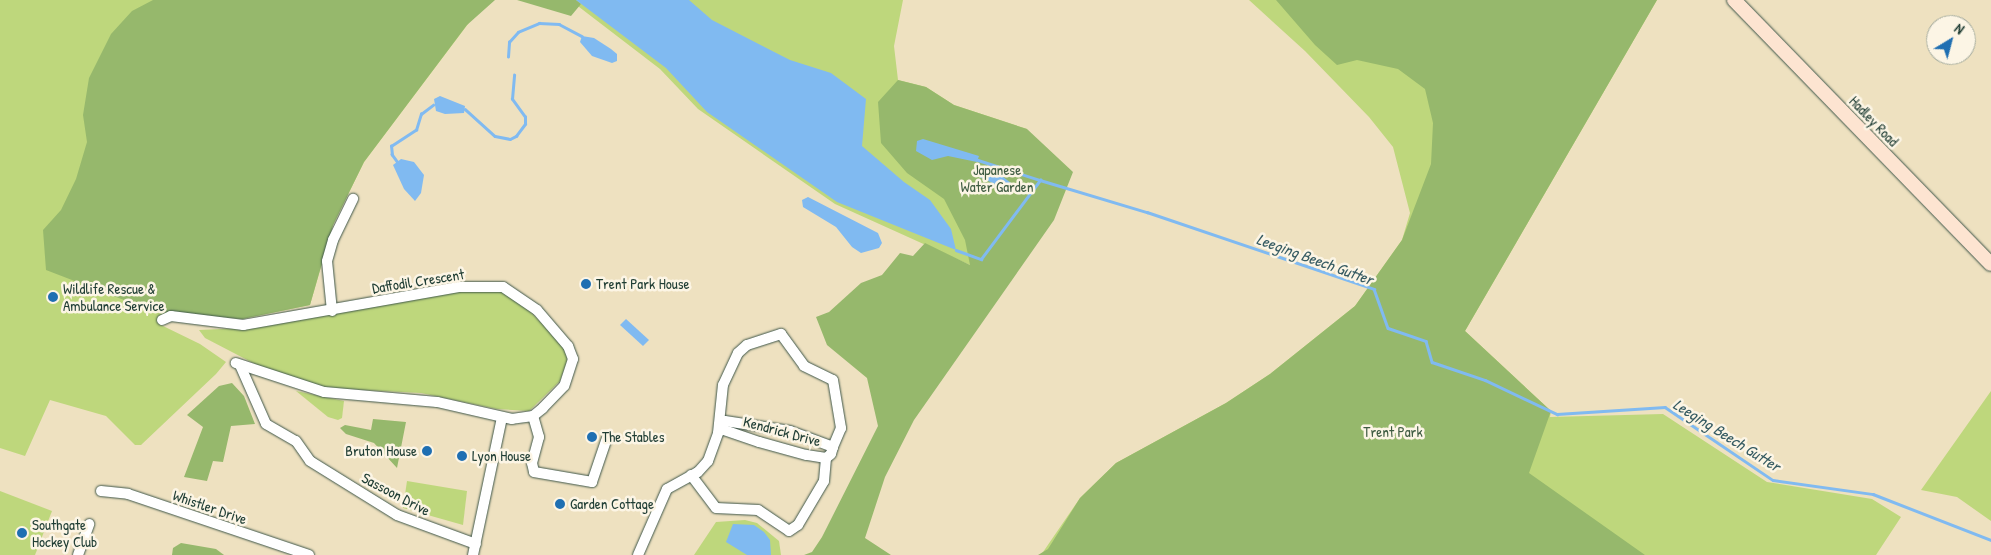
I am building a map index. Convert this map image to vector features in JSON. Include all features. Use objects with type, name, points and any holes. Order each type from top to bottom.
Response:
[{"type":"street","name":"Hadley Road","points":[[1734,0],[1991,264]]},
{"type":"street","points":[[332,311],[327,261],[332,240],[352,199]]},
{"type":"street","name":"Daffodil Crescent","points":[[162,320],[171,316],[243,325],[332,311],[459,287],[503,287],[537,310],[572,354],[570,374],[564,386],[533,416]]},
{"type":"street","points":[[638,555],[661,496],[675,483],[691,475],[708,461],[719,425],[723,385],[738,353],[747,345],[781,334],[804,366],[830,377],[835,383],[841,428],[833,446]]},
{"type":"street","name":"Sassoon Drive","points":[[476,544],[397,515],[310,461],[296,441],[266,424],[238,364],[324,392],[430,401],[502,417]]},
{"type":"street","points":[[473,555],[502,417],[512,419],[533,416],[539,437],[532,463],[534,472],[592,482],[607,438]]},
{"type":"street","name":"Kendrick Drive","points":[[724,421],[781,428],[833,446],[832,454],[826,458],[759,442],[724,430],[719,425],[724,421]]},
{"type":"street","points":[[691,475],[716,508],[758,510],[789,531],[798,525],[824,481],[826,458]]},
{"type":"street","name":"Whistler Drive","points":[[101,491],[128,494],[309,555]]},
{"type":"street","points":[[78,555],[89,524]]},
{"type":"green space","points":[[0,0],[486,0],[364,162],[333,225],[310,305],[242,319],[169,313],[161,325],[200,344],[226,362],[216,374],[141,445],[135,445],[106,416],[50,400],[25,456],[0,448]]},
{"type":"green space","points":[[153,0],[495,0],[467,25],[364,162],[333,225],[310,305],[242,319],[169,313],[137,305],[46,270],[43,230],[61,210],[76,179],[87,142],[83,115],[89,78],[111,34],[132,11]]},
{"type":"green space","points":[[517,0],[576,0],[581,4],[571,16]]},
{"type":"green space","name":"Japanese Water Garden","points":[[570,0],[903,0],[894,46],[898,80],[926,87],[954,105],[1027,129],[970,265],[835,204],[698,109],[660,69]]},
{"type":"green space","name":"Trent Park","points":[[1249,0],[1657,0],[1465,331],[1551,411],[1550,417],[1663,414],[1767,482],[1872,499],[1901,517],[1876,555],[1041,555],[1080,498],[1116,463],[1226,403],[1270,374],[1355,306],[1402,240],[1410,213],[1393,147],[1369,117],[1305,51]]},
{"type":"green space","name":"Trent Park","points":[[1276,0],[1657,0],[1465,331],[1551,411],[1529,473],[1645,555],[1038,555],[1048,549],[1080,498],[1116,463],[1226,403],[1270,374],[1355,306],[1402,240],[1431,164],[1433,123],[1425,89],[1398,69],[1357,60],[1337,65],[1315,45]]},
{"type":"green space","name":"Japanese Water Garden","points":[[898,80],[926,87],[954,105],[1027,129],[1073,172],[1054,220],[914,420],[885,477],[865,538],[891,555],[804,555],[812,552],[822,537],[878,426],[867,378],[827,345],[816,317],[829,312],[861,283],[882,275],[900,253],[913,256],[925,243],[970,265],[965,240],[944,199],[907,173],[881,143],[878,102]]},
{"type":"green space","points":[[499,288],[514,296],[566,347],[567,361],[560,381],[529,411],[497,409],[421,393],[324,388],[261,367],[205,338],[199,330],[244,328],[466,289]]},
{"type":"green space","points":[[232,383],[244,396],[255,424],[231,426],[223,462],[213,461],[207,481],[184,477],[203,427],[187,415],[219,386]]},
{"type":"green space","points":[[296,391],[344,401],[342,418],[338,420],[328,417]]},
{"type":"green space","points":[[1991,391],[1991,521],[1957,497],[1921,490]]},
{"type":"green space","points":[[373,419],[406,422],[397,468],[374,443],[346,434],[340,428],[345,425],[371,430]]},
{"type":"green space","points":[[407,481],[467,491],[463,525],[403,508]]},
{"type":"green space","name":"Southgate Hockey Club","points":[[0,491],[52,511],[35,555],[0,555]]},
{"type":"green space","points":[[745,520],[757,523],[779,541],[781,555],[694,555],[716,522]]},
{"type":"green space","points":[[181,543],[216,549],[224,555],[172,555],[173,548]]},
{"type":"water","points":[[576,0],[689,0],[712,20],[790,60],[831,73],[866,99],[862,146],[904,182],[930,200],[951,229],[956,250],[837,202],[707,112],[666,68]]},
{"type":"water","points":[[582,36],[594,38],[611,49],[617,54],[617,61],[612,63],[592,56],[580,42]]},
{"type":"water","points":[[440,96],[465,106],[464,113],[445,114],[436,111],[434,99]]},
{"type":"water","points":[[923,139],[979,156],[977,162],[948,156],[932,160],[916,151],[917,141]]},
{"type":"water","points":[[401,159],[414,162],[424,175],[421,193],[415,201],[404,189],[393,165]]},
{"type":"water","points":[[986,170],[998,173],[1011,183],[1004,188],[979,177]]},
{"type":"water","points":[[808,197],[878,233],[882,243],[879,248],[861,253],[852,247],[836,227],[803,207],[802,200]]},
{"type":"water","points":[[626,319],[649,340],[643,346],[620,325]]},
{"type":"water","points":[[733,524],[754,525],[764,532],[770,540],[771,555],[747,555],[726,542]]},
{"type":"waterway","points":[[508,57],[509,42],[518,32],[539,23],[559,24],[582,36]]},
{"type":"waterway","points":[[465,109],[495,136],[510,139],[516,136],[525,124],[525,117],[512,99],[514,75]]},
{"type":"waterway","points":[[397,162],[392,155],[391,146],[416,130],[421,114],[433,105]]},
{"type":"waterway","points":[[978,160],[1040,180]]},
{"type":"waterway","name":"Leeging Beech Gutter","points":[[956,250],[981,259],[1040,180],[1147,212],[1374,289],[1388,328],[1426,341],[1432,362],[1485,380],[1557,414],[1665,407],[1773,480],[1873,494],[1991,540]]},
{"type":"place","name":"Trent Park House","points":[[586,284]]},
{"type":"place","name":"Wildlife Rescue & Ambulance Service","points":[[53,297]]},
{"type":"place","name":"The Stables","points":[[592,437]]},
{"type":"place","name":"Bruton House","points":[[427,451]]},
{"type":"place","name":"Lyon House","points":[[462,456]]},
{"type":"place","name":"Garden Cottage","points":[[560,504]]},
{"type":"place","name":"Southgate Hockey Club","points":[[22,533]]}]
